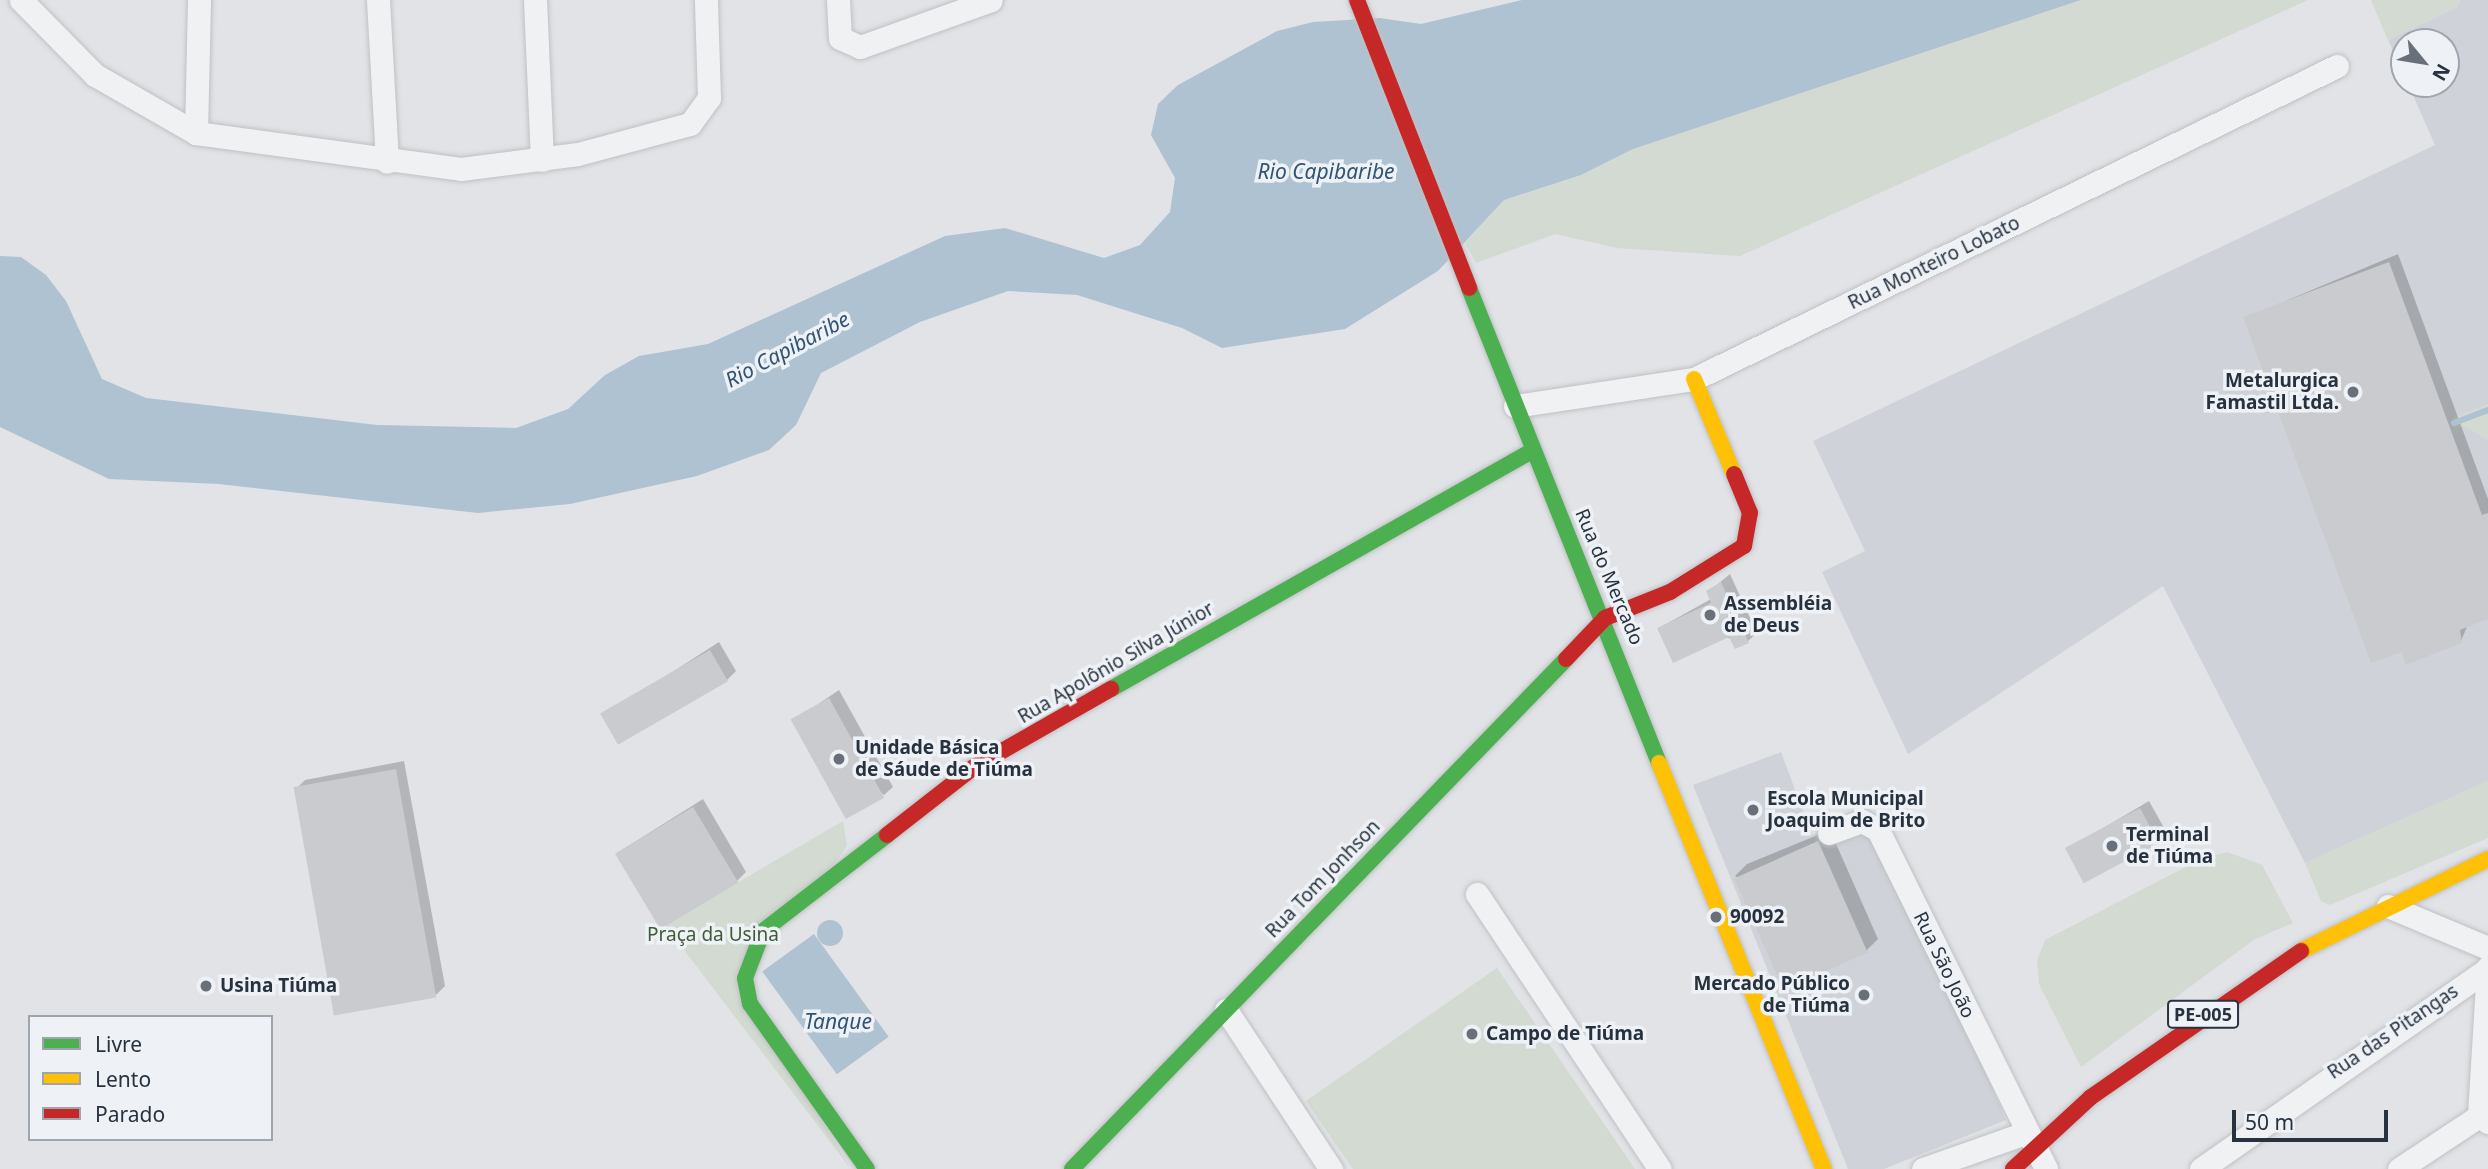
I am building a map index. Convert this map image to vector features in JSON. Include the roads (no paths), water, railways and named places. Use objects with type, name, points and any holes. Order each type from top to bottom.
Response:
[{"type":"street","points":[[196,133],[199,0]]},
{"type":"street","points":[[378,0],[387,163]]},
{"type":"street","points":[[536,0],[542,160]]},
{"type":"street","points":[[31,6],[95,75],[196,133],[387,163],[461,169],[542,160],[690,124],[705,107],[711,73],[706,0]]},
{"type":"street","points":[[837,4],[840,38],[860,47],[990,0]]},
{"type":"street","name":"Rua do Mercado","points":[[1357,0],[1532,452],[1605,618],[1824,1169]]},
{"type":"street","name":"Rua Monteiro Lobato","points":[[1515,406],[1694,379],[2337,66]]},
{"type":"street","name":"Rua Tom Jonhson","points":[[1081,1166],[1226,1010],[1605,618],[1736,554],[1751,524],[1694,379]]},
{"type":"street","name":"Rua Apolônio Silva Júnior","points":[[867,1169],[759,1022],[746,978],[751,951],[782,910],[974,767],[1532,452]]},
{"type":"street","name":"Rua São João","points":[[1829,833],[1862,821],[1878,830],[2046,1169]]},
{"type":"street","name":"PE-005","points":[[2013,1169],[2030,1141],[2200,1016],[2320,937],[2488,859]]},
{"type":"street","points":[[1477,894],[1660,1169]]},
{"type":"street","points":[[2388,906],[2488,948]]},
{"type":"street","points":[[2399,1169],[2483,1119],[2486,969]]},
{"type":"street","name":"Rua das Pitangas","points":[[2201,1169],[2486,969]]},
{"type":"street","points":[[1226,1010],[1331,1169]]},
{"type":"street","points":[[1923,1169],[2030,1141]]},
{"type":"water","name":"Rio Capibaribe","points":[[1522,0],[2081,0],[1633,149],[1581,175],[1504,200],[1438,271],[1345,329],[1222,348],[1182,328],[1077,295],[1008,291],[920,322],[821,373],[796,425],[769,450],[697,476],[570,504],[478,513],[219,484],[109,479],[0,427],[0,256],[21,257],[46,275],[66,301],[102,379],[146,398],[377,425],[516,428],[568,409],[605,375],[639,356],[708,344],[945,236],[1005,228],[1104,258],[1140,245],[1170,212],[1175,178],[1151,135],[1158,104],[1178,85],[1277,31],[1313,22],[1380,18],[1421,24]]},
{"type":"water","points":[[830,920],[839,924],[843,933],[839,942],[830,946],[821,942],[817,933],[821,924]]},
{"type":"water","name":"Tanque","points":[[814,934],[889,1037],[837,1074],[762,972]]},
{"type":"waterway","points":[[2454,423],[2488,410]]},
{"type":"place","name":"Metalurgica Famastil Ltda.","points":[[2353,392]]},
{"type":"place","name":"Assembléia de Deus","points":[[1710,615]]},
{"type":"place","name":"Unidade Básica de Sáude de Tiúma","points":[[839,759]]},
{"type":"place","name":"Escola Municipal Joaquim de Brito","points":[[1753,810]]},
{"type":"place","name":"Terminal de Tiúma","points":[[2112,846]]},
{"type":"place","name":"90092","points":[[1716,917]]},
{"type":"place","name":"Usina Tiúma","points":[[206,986]]},
{"type":"place","name":"Mercado Público de Tiúma","points":[[1864,995]]},
{"type":"place","name":"Campo de Tiúma","points":[[1472,1034]]},
{"type":"park label","name":"Praça da Usina","points":[[713,935]]}]
